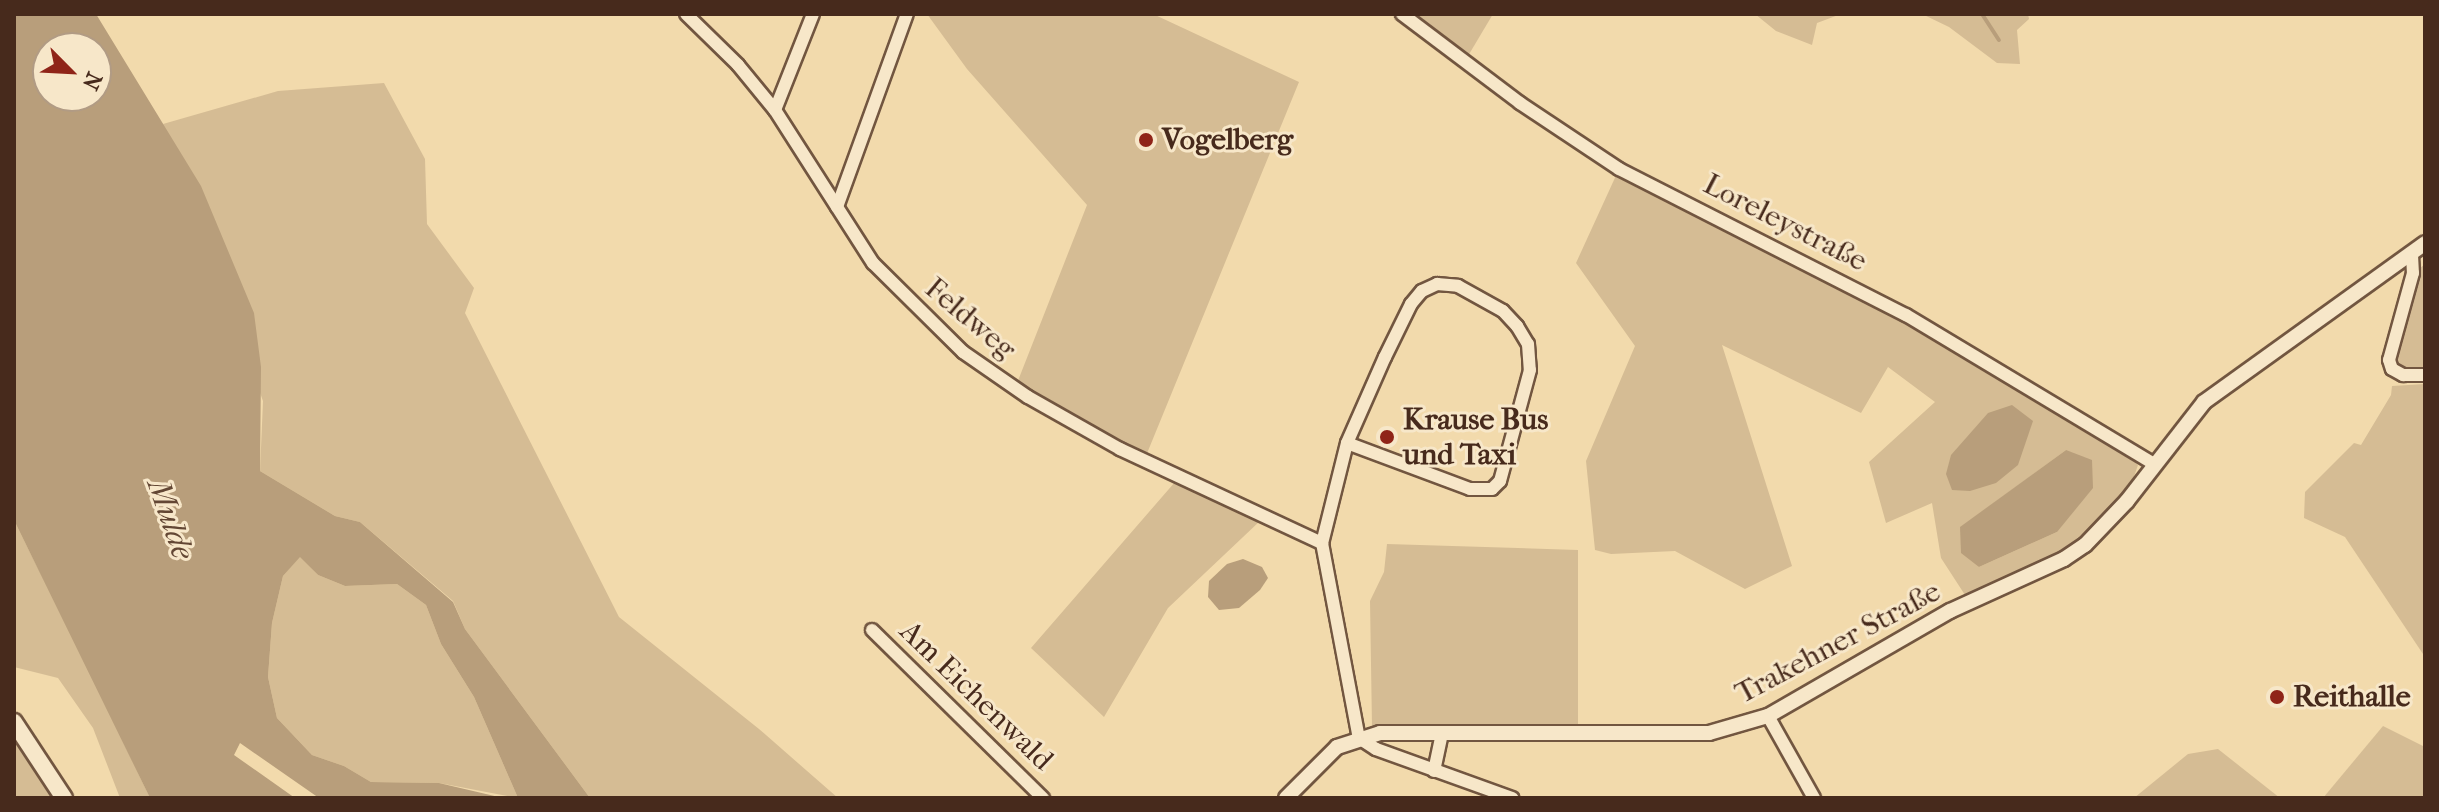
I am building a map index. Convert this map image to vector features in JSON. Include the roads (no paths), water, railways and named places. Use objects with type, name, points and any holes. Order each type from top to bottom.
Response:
[{"type":"main road","points":[[14,722],[64,798]]},
{"type":"street","name":"Feldweg","points":[[686,14],[738,65],[775,110],[873,263],[963,352],[1002,380],[1120,449],[1322,543]]},
{"type":"street","points":[[775,110],[813,14]]},
{"type":"street","points":[[837,207],[907,14]]},
{"type":"street","name":"Loreleystraße","points":[[1402,14],[1520,103],[1619,169],[1906,315],[2154,464]]},
{"type":"street","name":"Trakehner Straße","points":[[1359,738],[1380,733],[1709,733],[1768,716],[1950,611],[2064,559],[2085,545],[2108,522],[2204,402],[2425,243]]},
{"type":"street","points":[[2412,255],[2413,273],[2389,360],[2392,369],[2403,375],[2425,375]]},
{"type":"street","points":[[1347,443],[1470,489],[1492,489],[1506,467],[1530,370],[1528,344],[1517,326],[1503,311],[1458,286],[1437,284],[1422,291],[1411,304],[1347,443],[1322,543],[1359,738],[1376,749],[1512,798]]},
{"type":"street","name":"Am Eichenwald","points":[[872,630],[1043,798]]},
{"type":"street","points":[[1768,716],[1814,798]]},
{"type":"street","points":[[1434,771],[1442,733]]},
{"type":"street","points":[[1286,798],[1337,747],[1359,738]]},
{"type":"water","name":"Mulde","points":[[14,14],[96,14],[107,32],[32,32],[32,112],[112,112],[112,40],[201,186],[254,313],[261,367],[260,471],[335,516],[360,522],[453,602],[465,629],[590,798],[518,798],[474,697],[441,644],[426,605],[397,584],[345,586],[318,575],[300,557],[283,576],[272,623],[268,677],[277,718],[312,755],[344,766],[371,782],[439,783],[503,798],[319,798],[240,743],[234,755],[295,798],[150,798],[14,520]]},
{"type":"water","points":[[2012,405],[2033,421],[2018,465],[1996,483],[1970,491],[1952,490],[1946,474],[1951,455],[1988,413]]},
{"type":"water","points":[[2066,450],[2092,460],[2093,488],[2057,532],[1979,567],[1961,553],[1960,527]]},
{"type":"water","points":[[1243,559],[1262,567],[1268,578],[1260,590],[1239,608],[1219,610],[1208,597],[1209,581],[1227,564]]},
{"type":"waterway","points":[[1982,14],[1999,40]]},
{"type":"place","name":"Vogelberg","points":[[1146,140]]},
{"type":"place","name":"Krause Bus und Taxi","points":[[1387,437]]},
{"type":"place","name":"Reithalle","points":[[2277,697]]}]
